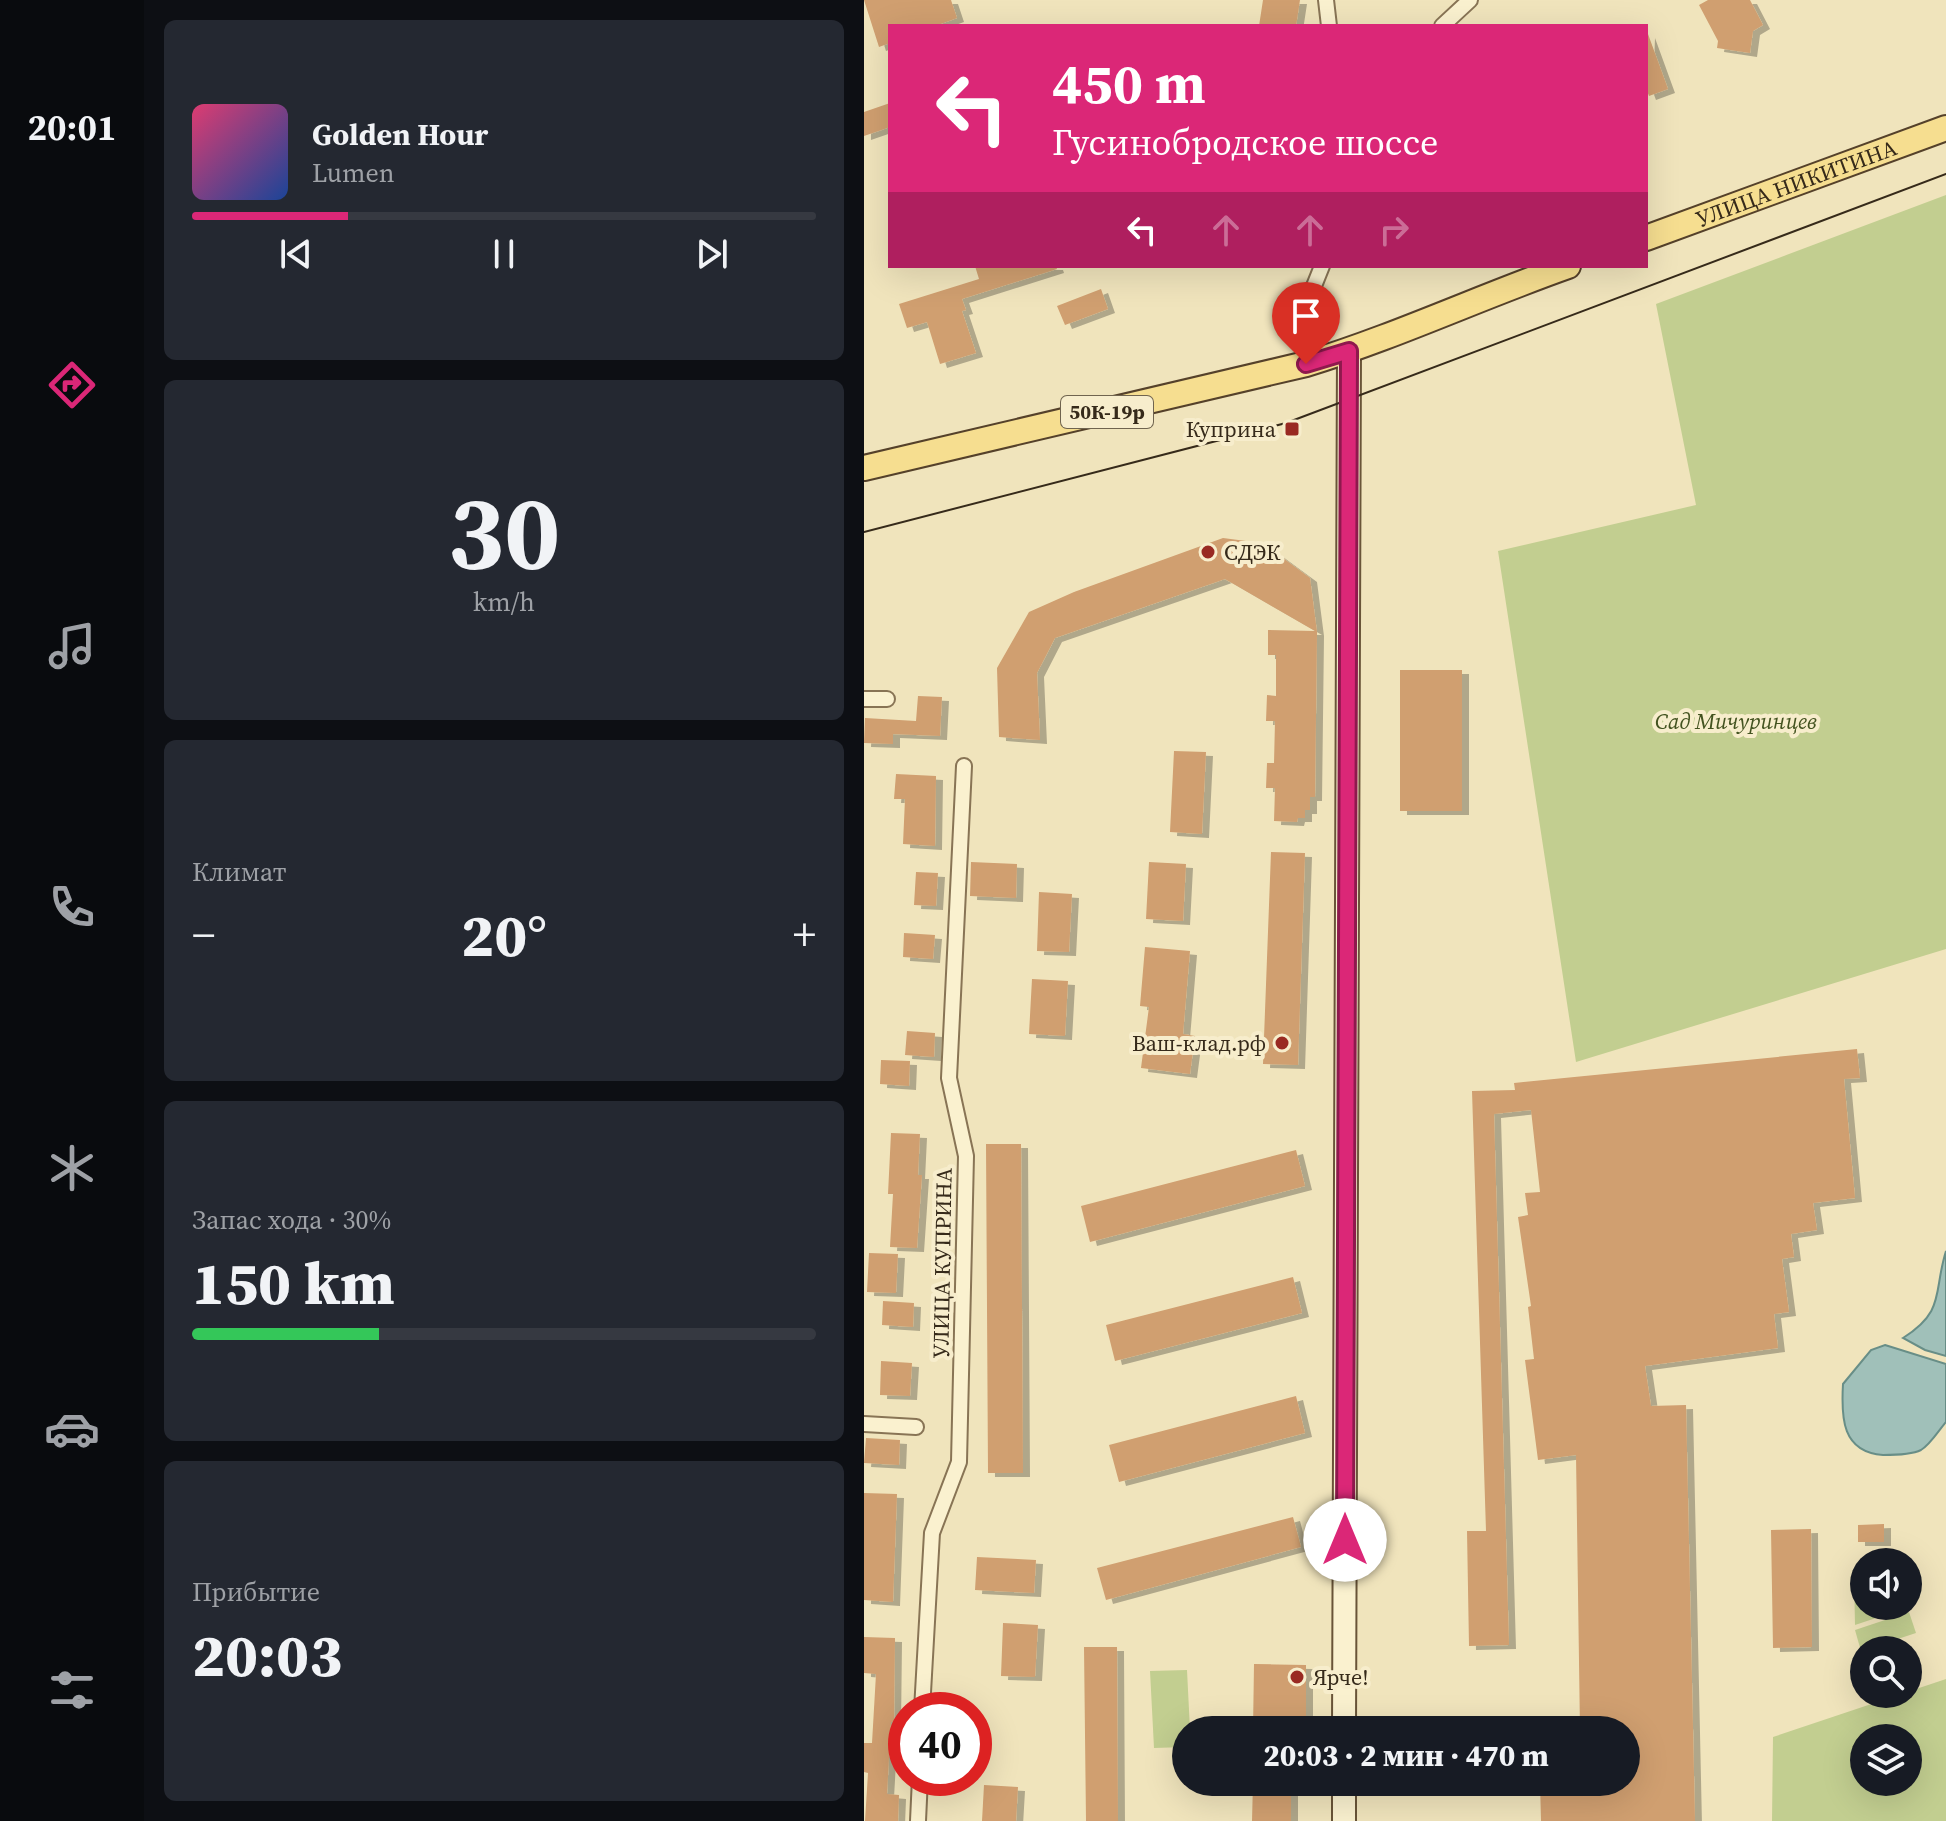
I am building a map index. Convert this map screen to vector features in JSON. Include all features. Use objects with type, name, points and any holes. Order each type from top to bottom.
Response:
[{"type":"main road","name":"УЛИЦА НИКИТИНА","points":[[1648,237],[1946,128]]},
{"type":"main road","points":[[1349,351],[1562,268]]},
{"type":"main road","name":"50К-19р","points":[[864,468],[1306,364],[1349,351]]},
{"type":"street","points":[[1326,0],[1329,24]]},
{"type":"street","points":[[1444,24],[1470,0]]},
{"type":"street","points":[[1306,364],[1314,286],[1321,268]]},
{"type":"street","points":[[1344,1716],[1349,351]]},
{"type":"street","points":[[864,699],[887,699]]},
{"type":"street","name":"УЛИЦА КУПРИНА","points":[[923,1692],[932,1533],[959,1462],[966,1156],[949,1078],[964,766]]},
{"type":"street","points":[[864,1424],[916,1427]]},
{"type":"street","points":[[918,1821],[919,1796]]},
{"type":"street","points":[[1344,1796],[1344,1821]]},
{"type":"green space","name":"Сад Мичуринцев","points":[[1946,195],[1946,949],[1576,1062],[1498,551],[1696,505],[1656,304]]},
{"type":"green space","points":[[1885,1620],[1912,1620],[1916,1633],[1907,1636],[1857,1636],[1855,1630]]},
{"type":"green space","points":[[1187,1670],[1189,1716],[1172,1716],[1172,1747],[1154,1748],[1150,1671]]},
{"type":"green space","points":[[1946,1679],[1946,1821],[1772,1821],[1773,1737],[1860,1708],[1922,1708],[1922,1687]]},
{"type":"water","points":[[1946,1251],[1946,1356],[1925,1350],[1903,1338],[1926,1319],[1932,1309]]},
{"type":"water","points":[[1885,1345],[1946,1364],[1946,1422],[1928,1445],[1917,1452],[1883,1455],[1869,1452],[1852,1440],[1844,1421],[1843,1384],[1871,1350]]},
{"type":"building","points":[[864,0],[951,0],[957,18],[940,24],[888,24],[888,44],[879,47]]},
{"type":"building","points":[[1263,0],[1300,0],[1296,24],[1259,24]]},
{"type":"building","points":[[1708,0],[1750,0],[1763,25],[1753,31],[1750,53],[1717,48],[1718,41],[1699,5]]},
{"type":"building","points":[[1648,34],[1668,89],[1649,96],[1648,93]]},
{"type":"building","points":[[888,104],[888,128],[864,136],[864,112]]},
{"type":"building","points":[[976,268],[1057,269],[962,299],[966,310],[962,311],[976,353],[940,364],[927,322],[907,328],[899,304],[979,279]]},
{"type":"building","points":[[1101,289],[1108,309],[1065,325],[1057,306]]},
{"type":"building","points":[[1223,538],[1246,541],[1272,550],[1310,578],[1317,632],[1315,797],[1310,797],[1310,810],[1305,810],[1305,818],[1298,818],[1297,822],[1274,821],[1275,788],[1266,788],[1267,763],[1274,763],[1275,721],[1266,721],[1267,695],[1276,696],[1276,655],[1268,655],[1268,630],[1315,631],[1225,579],[1055,638],[1037,673],[1040,740],[999,737],[997,668],[1029,612],[1074,592]]},
{"type":"building","points":[[1400,670],[1462,670],[1462,811],[1400,811]]},
{"type":"building","points":[[918,696],[942,697],[940,736],[893,734],[893,744],[864,743],[865,718],[916,721]]},
{"type":"building","points":[[1174,751],[1206,752],[1202,834],[1170,832]]},
{"type":"building","points":[[896,774],[936,776],[935,846],[903,844],[905,799],[894,799]]},
{"type":"building","points":[[1271,852],[1305,853],[1298,1065],[1263,1064]]},
{"type":"building","points":[[971,862],[1017,864],[1016,898],[970,896]]},
{"type":"building","points":[[1149,862],[1186,864],[1183,921],[1146,919]]},
{"type":"building","points":[[916,872],[938,873],[936,906],[914,905]]},
{"type":"building","points":[[1039,892],[1072,894],[1069,952],[1037,951]]},
{"type":"building","points":[[904,933],[935,935],[933,959],[903,957]]},
{"type":"building","points":[[1145,947],[1190,951],[1183,1034],[1195,1036],[1190,1074],[1141,1068],[1149,1007],[1140,1006]]},
{"type":"building","points":[[1032,979],[1068,981],[1065,1036],[1029,1034]]},
{"type":"building","points":[[907,1031],[935,1033],[934,1057],[905,1055]]},
{"type":"building","points":[[1857,1049],[1860,1078],[1844,1079],[1855,1198],[1813,1203],[1817,1230],[1791,1234],[1794,1257],[1782,1259],[1789,1312],[1774,1314],[1778,1348],[1645,1366],[1651,1406],[1686,1405],[1695,1821],[1541,1821],[1540,1796],[1640,1796],[1640,1716],[1580,1716],[1576,1455],[1538,1460],[1525,1360],[1534,1359],[1528,1307],[1531,1306],[1518,1217],[1528,1215],[1525,1193],[1540,1192],[1531,1110],[1494,1114],[1509,1645],[1469,1646],[1467,1531],[1486,1531],[1472,1091],[1515,1090],[1514,1083]]},
{"type":"building","points":[[881,1060],[910,1061],[909,1086],[880,1084]]},
{"type":"building","points":[[891,1133],[920,1134],[918,1175],[922,1175],[917,1248],[890,1247],[893,1194],[888,1194]]},
{"type":"building","points":[[986,1144],[1021,1144],[1023,1473],[988,1473]]},
{"type":"building","points":[[1296,1150],[1305,1186],[1090,1242],[1081,1206]]},
{"type":"building","points":[[869,1253],[898,1254],[896,1293],[867,1292]]},
{"type":"building","points":[[1293,1277],[1302,1313],[1115,1361],[1106,1325]]},
{"type":"building","points":[[883,1301],[914,1303],[913,1327],[882,1325]]},
{"type":"building","points":[[881,1361],[912,1363],[910,1396],[880,1395]]},
{"type":"building","points":[[1296,1396],[1305,1433],[1119,1482],[1109,1445]]},
{"type":"building","points":[[866,1438],[900,1440],[899,1465],[864,1463]]},
{"type":"building","points":[[864,1493],[897,1494],[893,1602],[864,1600]]},
{"type":"building","points":[[1293,1517],[1301,1547],[1106,1600],[1097,1568]]},
{"type":"building","points":[[1884,1524],[1884,1542],[1858,1542],[1858,1525]]},
{"type":"building","points":[[1811,1529],[1812,1647],[1773,1648],[1771,1530]]},
{"type":"building","points":[[977,1557],[1036,1560],[1034,1593],[975,1590]]},
{"type":"building","points":[[1003,1623],[1038,1625],[1035,1677],[1001,1676]]},
{"type":"building","points":[[864,1637],[895,1638],[894,1692],[888,1692],[887,1794],[899,1796],[898,1821],[865,1821],[868,1773],[864,1772],[864,1743],[872,1743],[876,1674],[864,1673]]},
{"type":"building","points":[[1084,1647],[1117,1647],[1118,1821],[1086,1821]]},
{"type":"building","points":[[1254,1664],[1306,1665],[1306,1716],[1253,1716]]},
{"type":"building","points":[[992,1785],[1018,1787],[1016,1821],[982,1821],[983,1796],[992,1796]]},
{"type":"building","points":[[1253,1796],[1291,1796],[1291,1821],[1252,1821]]},
{"type":"tram line","points":[[864,532],[1286,423],[1946,174]]},
{"type":"place","name":"Куприна","points":[[1292,429]]},
{"type":"place","name":"СДЭК","points":[[1208,552]]},
{"type":"place","name":"Ваш-клад.рф","points":[[1282,1043]]},
{"type":"place","name":"Ярче!","points":[[1297,1677]]},
{"type":"route","points":[[1306,364],[1349,351],[1345,1540]]}]
